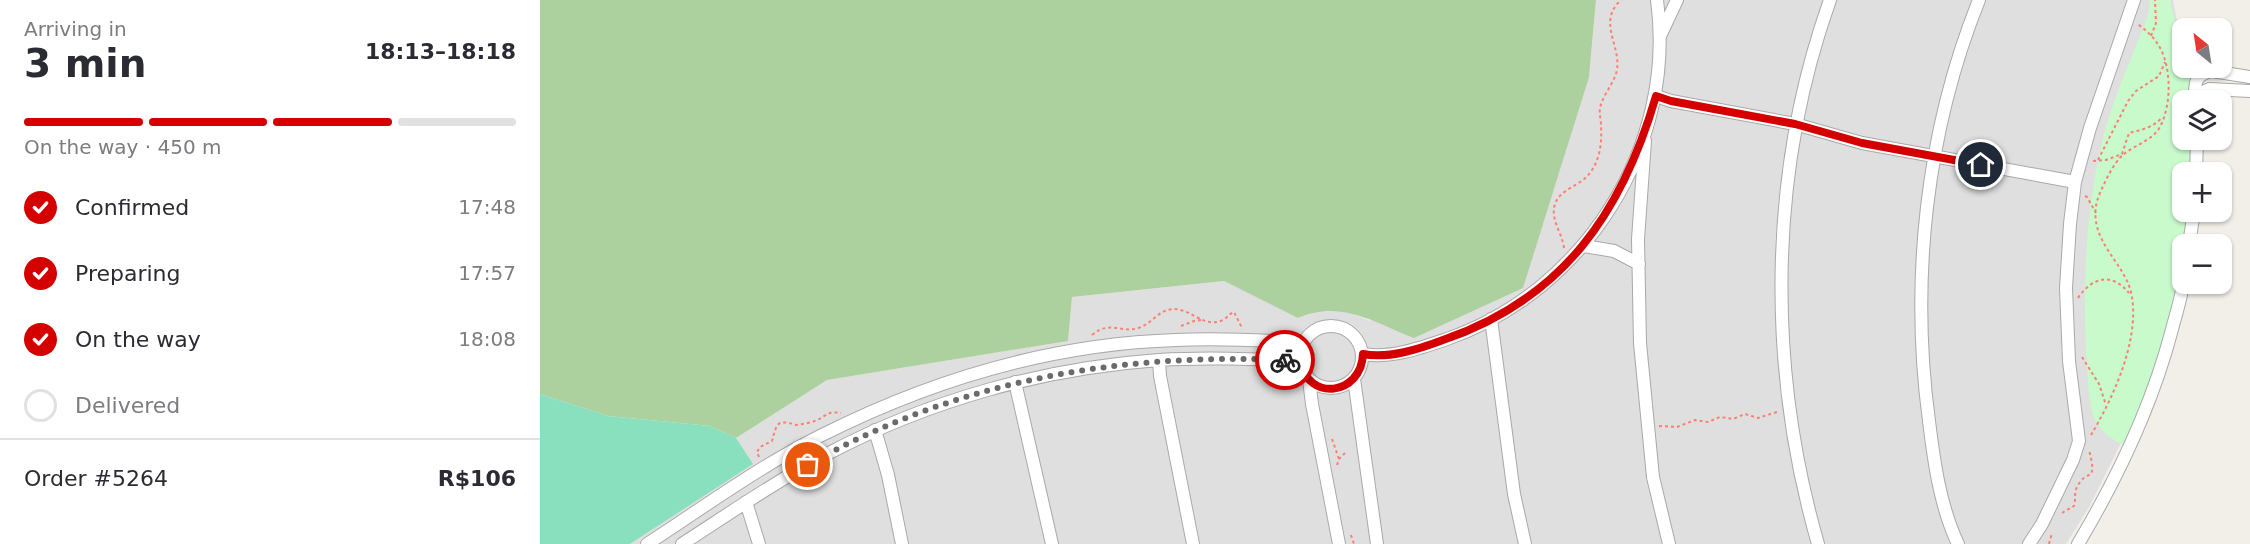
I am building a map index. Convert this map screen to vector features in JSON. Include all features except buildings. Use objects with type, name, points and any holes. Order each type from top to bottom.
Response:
[{"type":"street","points":[[1363,354],[1376,356],[1394,353],[1465,333],[1531,295],[1584,246],[1615,200],[1645,134],[1656,96],[1661,34],[1657,0]]},
{"type":"street","points":[[1661,34],[1677,0]]},
{"type":"street","points":[[1818,544],[1804,494],[1788,410],[1781,298],[1784,215],[1795,124],[1830,0]]},
{"type":"street","points":[[1958,544],[1946,511],[1938,478],[1925,390],[1920,337],[1920,304],[1926,214],[1944,115],[1958,60],[1979,0]]},
{"type":"street","points":[[2029,544],[2042,525],[2083,440],[2071,380],[2068,342],[2067,245],[2074,187],[2081,159],[2101,92],[2134,0]]},
{"type":"street","points":[[2195,90],[2196,79],[2206,72],[2250,77]]},
{"type":"street","points":[[2207,90],[2230,90]]},
{"type":"street","points":[[2232,90],[2250,91]]},
{"type":"street","points":[[1656,96],[1671,101],[1795,124],[1862,143],[2074,187]]},
{"type":"street","points":[[1645,134],[1638,239],[1640,343],[1653,477],[1669,544]]},
{"type":"street","points":[[1584,246],[1614,251],[1639,264]]},
{"type":"street","points":[[2078,544],[2096,514],[2146,412],[2164,357],[2180,294]]},
{"type":"street","points":[[1491,319],[1514,495],[1525,544]]},
{"type":"street","points":[[1327,326],[1337,326],[1347,330],[1360,344],[1363,354],[1362,363],[1354,379],[1333,389],[1318,386],[1309,380],[1300,361],[1303,343],[1317,329],[1327,326]]},
{"type":"street","points":[[647,544],[765,468],[819,437],[852,420],[951,380],[1036,357],[1081,349],[1175,340],[1303,343]]},
{"type":"street","points":[[682,544],[828,453],[875,430],[956,400],[1015,382],[1159,360],[1300,361]]},
{"type":"street","points":[[1159,360],[1160,376],[1193,544]]},
{"type":"street","points":[[1354,379],[1377,544]]},
{"type":"street","points":[[1309,380],[1339,544]]},
{"type":"street","points":[[1015,382],[1052,544]]},
{"type":"street","points":[[875,430],[888,475],[902,544]]},
{"type":"street","points":[[746,502],[759,544]]},
{"type":"path","points":[[1564,266],[1562,236],[1553,214],[1556,201],[1589,175],[1596,163],[1602,142],[1600,109],[1617,69],[1617,52],[1610,27],[1612,15],[1622,0]]},
{"type":"path","points":[[2151,36],[2156,23],[2155,0]]},
{"type":"path","points":[[2081,159],[2106,160],[2122,154],[2144,142],[2159,128],[2164,114],[2167,101],[2165,62],[2158,44],[2128,19]]},
{"type":"path","points":[[2098,160],[2128,101],[2136,91],[2159,76],[2165,62]]},
{"type":"path","points":[[2057,517],[2071,509],[2076,501],[2077,487],[2092,473],[2093,469],[2083,440],[2106,405],[2120,375],[2132,333],[2132,297],[2125,279],[2105,247],[2096,220],[2097,201],[2114,165],[2122,154],[2129,133],[2153,125],[2164,114]]},
{"type":"path","points":[[2074,187],[2087,197],[2096,213]]},
{"type":"path","points":[[2067,306],[2075,303],[2085,287],[2105,279],[2117,282],[2132,297]]},
{"type":"path","points":[[1081,349],[1088,339],[1102,328],[1141,327],[1160,314],[1173,309],[1214,322],[1222,321],[1234,312],[1250,340]]},
{"type":"path","points":[[2068,342],[2092,370],[2106,405]]},
{"type":"path","points":[[1648,428],[1666,425],[1677,427],[1695,420],[1708,422],[1720,417],[1732,419],[1745,414],[1758,418],[1769,413],[1788,410]]},
{"type":"path","points":[[765,468],[757,452],[759,447],[772,441],[775,428],[779,423],[784,421],[796,425],[802,424],[817,420],[831,412],[844,413],[852,420]]},
{"type":"path","points":[[2049,544],[2053,537],[2052,526]]},
{"type":"shaded area","points":[[1596,0],[2173,0],[2176,18],[2172,18],[2172,78],[2181,78],[2181,90],[2172,90],[2172,150],[2182,150],[2182,162],[2172,162],[2172,221],[2130,425],[2089,507],[2066,544],[630,544],[752,464],[736,438],[827,380],[1068,341],[1072,297],[1224,281],[1298,317],[1315,311],[1334,310],[1352,313],[1370,321],[1589,77]]},
{"type":"green space","points":[[540,0],[1596,0],[1589,77],[1523,288],[1414,338],[1358,315],[1343,312],[1314,313],[1298,318],[1224,281],[1072,297],[1068,341],[827,380],[736,438],[710,426],[608,416],[540,394]]},
{"type":"green space","points":[[2150,0],[2170,0],[2174,18],[2172,18],[2172,78],[2189,78],[2192,89],[2172,90],[2172,150],[2192,150],[2191,162],[2172,162],[2172,222],[2187,222],[2185,234],[2172,234],[2172,294],[2174,294],[2157,360],[2126,447],[2100,428],[2094,418],[2088,381],[2085,277],[2093,186],[2106,127],[2149,12]]},
{"type":"green space","points":[[540,394],[608,416],[710,426],[736,438],[753,464],[630,544],[540,544]]},
{"type":"way so far","points":[[808,465],[875,430],[956,400],[1015,382],[1159,360],[1285,360]]},
{"type":"route","points":[[1285,360],[1300,361],[1305,376],[1313,384],[1333,389],[1341,387],[1348,384],[1359,372],[1363,354],[1376,356],[1394,353],[1465,333],[1531,295],[1584,246],[1603,220],[1628,176],[1645,134],[1656,96],[1671,101],[1795,124],[1862,143],[1981,165]]}]
